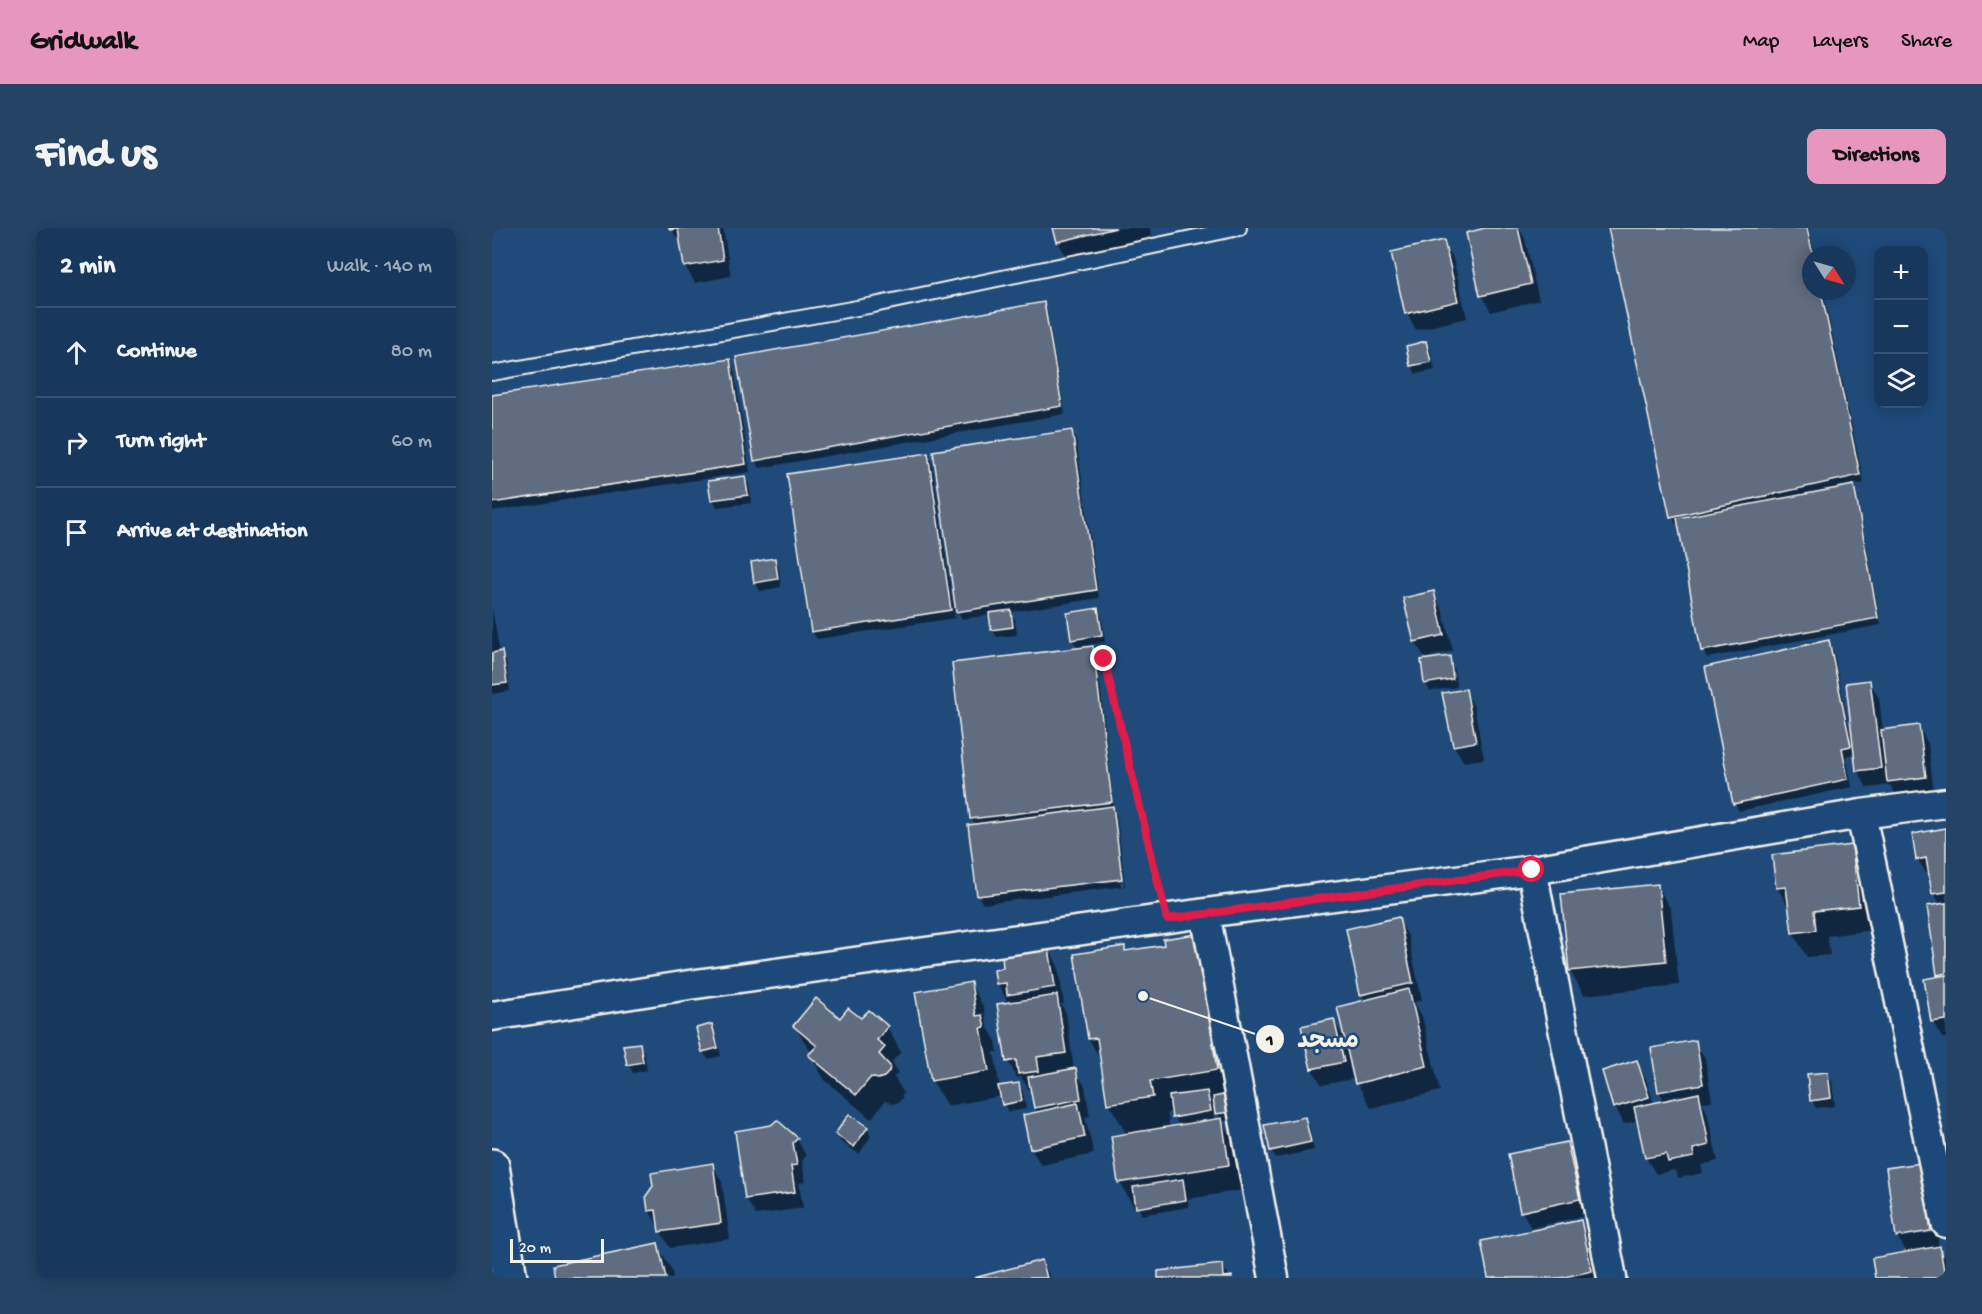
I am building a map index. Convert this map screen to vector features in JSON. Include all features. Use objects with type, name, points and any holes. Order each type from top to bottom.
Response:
[{"type":"main road","points":[[492,1166],[510,1278]]},
{"type":"street","points":[[492,1016],[689,985],[1532,870],[1861,814],[1946,803]]},
{"type":"street","points":[[1861,814],[1946,1223]]},
{"type":"street","points":[[1532,870],[1612,1278]]},
{"type":"street","points":[[1204,913],[1274,1278]]},
{"type":"lane","points":[[492,374],[874,305],[1239,228]]},
{"type":"path","points":[[1104,659],[1167,919]]},
{"type":"building","points":[[669,228],[718,228],[723,260],[684,267],[678,229],[670,230]]},
{"type":"building","points":[[1053,228],[1116,228],[1057,242]]},
{"type":"building","points":[[1485,228],[1518,228],[1531,284],[1480,296],[1466,233]]},
{"type":"building","points":[[1608,228],[1807,228],[1811,246],[1802,246],[1802,300],[1823,300],[1860,475],[1670,517]]},
{"type":"building","points":[[1444,240],[1458,301],[1405,314],[1391,252]]},
{"type":"building","points":[[1044,302],[1062,406],[754,461],[736,357]]},
{"type":"building","points":[[1426,341],[1431,362],[1410,366],[1406,346]]},
{"type":"building","points":[[730,359],[746,464],[492,503],[492,395]]},
{"type":"building","points":[[1072,430],[1096,590],[956,612],[933,451]]},
{"type":"building","points":[[928,453],[951,610],[811,632],[787,474]]},
{"type":"building","points":[[745,476],[748,495],[711,500],[708,481]]},
{"type":"building","points":[[1854,485],[1878,618],[1701,651],[1677,518]]},
{"type":"building","points":[[775,558],[778,579],[754,583],[751,562]]},
{"type":"building","points":[[1434,591],[1444,635],[1414,642],[1403,598]]},
{"type":"building","points":[[1098,608],[1102,635],[1071,640],[1067,613]]},
{"type":"building","points":[[1011,610],[1013,627],[991,630],[989,613]]},
{"type":"building","points":[[1829,640],[1851,746],[1842,748],[1848,779],[1733,804],[1705,667]]},
{"type":"building","points":[[1093,646],[1112,802],[970,819],[952,663]]},
{"type":"building","points":[[502,651],[507,683],[492,685],[492,653]]},
{"type":"building","points":[[1450,656],[1453,679],[1424,684],[1421,660]]},
{"type":"building","points":[[1870,680],[1881,768],[1856,771],[1846,683]]},
{"type":"building","points":[[1466,689],[1476,742],[1453,746],[1442,693]]},
{"type":"building","points":[[1919,725],[1926,777],[1887,782],[1881,730]]},
{"type":"building","points":[[1113,806],[1122,879],[977,896],[968,825]]},
{"type":"building","points":[[1946,828],[1946,892],[1932,894],[1926,858],[1916,860],[1912,834]]},
{"type":"building","points":[[1852,845],[1859,906],[1814,911],[1816,930],[1792,933],[1786,887],[1776,888],[1772,855]]},
{"type":"building","points":[[1658,884],[1666,961],[1569,971],[1561,894]]},
{"type":"building","points":[[1946,903],[1946,973],[1937,975],[1927,906]]},
{"type":"building","points":[[1399,917],[1413,983],[1360,995],[1346,929]]},
{"type":"building","points":[[1196,934],[1217,1070],[1150,1081],[1153,1097],[1107,1104],[1097,1038],[1088,1039],[1074,954],[1125,946],[1125,951],[1164,945],[1163,939]]},
{"type":"building","points":[[1049,948],[1055,987],[1007,995],[1006,983],[996,984],[994,970],[1003,968],[1002,955]]},
{"type":"building","points":[[1946,975],[1946,1020],[1931,1022],[1924,979]]},
{"type":"building","points":[[971,982],[976,1016],[982,1015],[985,1027],[981,1028],[989,1071],[931,1081],[915,992]]},
{"type":"building","points":[[1409,989],[1427,1066],[1355,1084],[1337,1007]]},
{"type":"building","points":[[1057,995],[1066,1053],[1037,1057],[1039,1071],[1018,1074],[1016,1060],[1006,1062],[997,1004]]},
{"type":"building","points":[[816,998],[840,1018],[848,1008],[861,1018],[869,1010],[888,1026],[877,1040],[885,1047],[879,1054],[890,1066],[889,1072],[878,1079],[871,1077],[856,1095],[808,1055],[817,1046],[793,1026]]},
{"type":"building","points":[[1334,1019],[1344,1062],[1311,1069],[1301,1026]]},
{"type":"building","points":[[712,1024],[718,1048],[702,1052],[696,1028]]},
{"type":"building","points":[[1696,1040],[1703,1084],[1658,1092],[1651,1048]]},
{"type":"building","points":[[640,1043],[643,1062],[627,1065],[623,1045]]},
{"type":"building","points":[[1637,1060],[1649,1097],[1613,1108],[1602,1071]]},
{"type":"building","points":[[1076,1068],[1081,1099],[1034,1108],[1028,1077]]},
{"type":"building","points":[[1828,1072],[1831,1098],[1810,1101],[1807,1074]]},
{"type":"building","points":[[1019,1083],[1022,1101],[1002,1105],[998,1086]]},
{"type":"building","points":[[1207,1091],[1211,1111],[1172,1118],[1169,1096]]},
{"type":"building","points":[[1699,1093],[1709,1145],[1693,1149],[1694,1157],[1668,1162],[1666,1154],[1645,1158],[1634,1107]]},
{"type":"building","points":[[1228,1094],[1231,1112],[1215,1114],[1213,1097]]},
{"type":"building","points":[[1078,1103],[1085,1137],[1030,1149],[1023,1115]]},
{"type":"building","points":[[849,1114],[868,1127],[854,1147],[835,1134]]},
{"type":"building","points":[[1305,1117],[1311,1142],[1270,1151],[1264,1125]]},
{"type":"building","points":[[1222,1118],[1229,1165],[1118,1183],[1111,1136]]},
{"type":"building","points":[[777,1120],[798,1138],[793,1143],[797,1165],[791,1166],[795,1192],[745,1199],[735,1131],[771,1125]]},
{"type":"building","points":[[1567,1142],[1580,1199],[1520,1212],[1508,1154]]},
{"type":"building","points":[[713,1163],[721,1223],[659,1232],[656,1210],[648,1211],[646,1196],[653,1186],[651,1173]]},
{"type":"building","points":[[1921,1163],[1931,1231],[1896,1237],[1886,1168]]},
{"type":"building","points":[[1183,1179],[1186,1200],[1136,1208],[1133,1187]]},
{"type":"building","points":[[1581,1220],[1592,1271],[1560,1278],[1488,1278],[1481,1241]]},
{"type":"building","points":[[658,1243],[666,1278],[555,1278],[553,1265]]},
{"type":"building","points":[[1940,1246],[1945,1278],[1875,1278],[1872,1258]]},
{"type":"building","points":[[1042,1260],[1047,1278],[974,1278]]},
{"type":"building","points":[[1223,1264],[1224,1277],[1232,1276],[1232,1278],[1158,1278],[1158,1271]]},
{"type":"place","name":"مسجد","points":[[1143,996]]},
{"type":"route","points":[[1104,659],[1167,919],[1532,870]]}]
